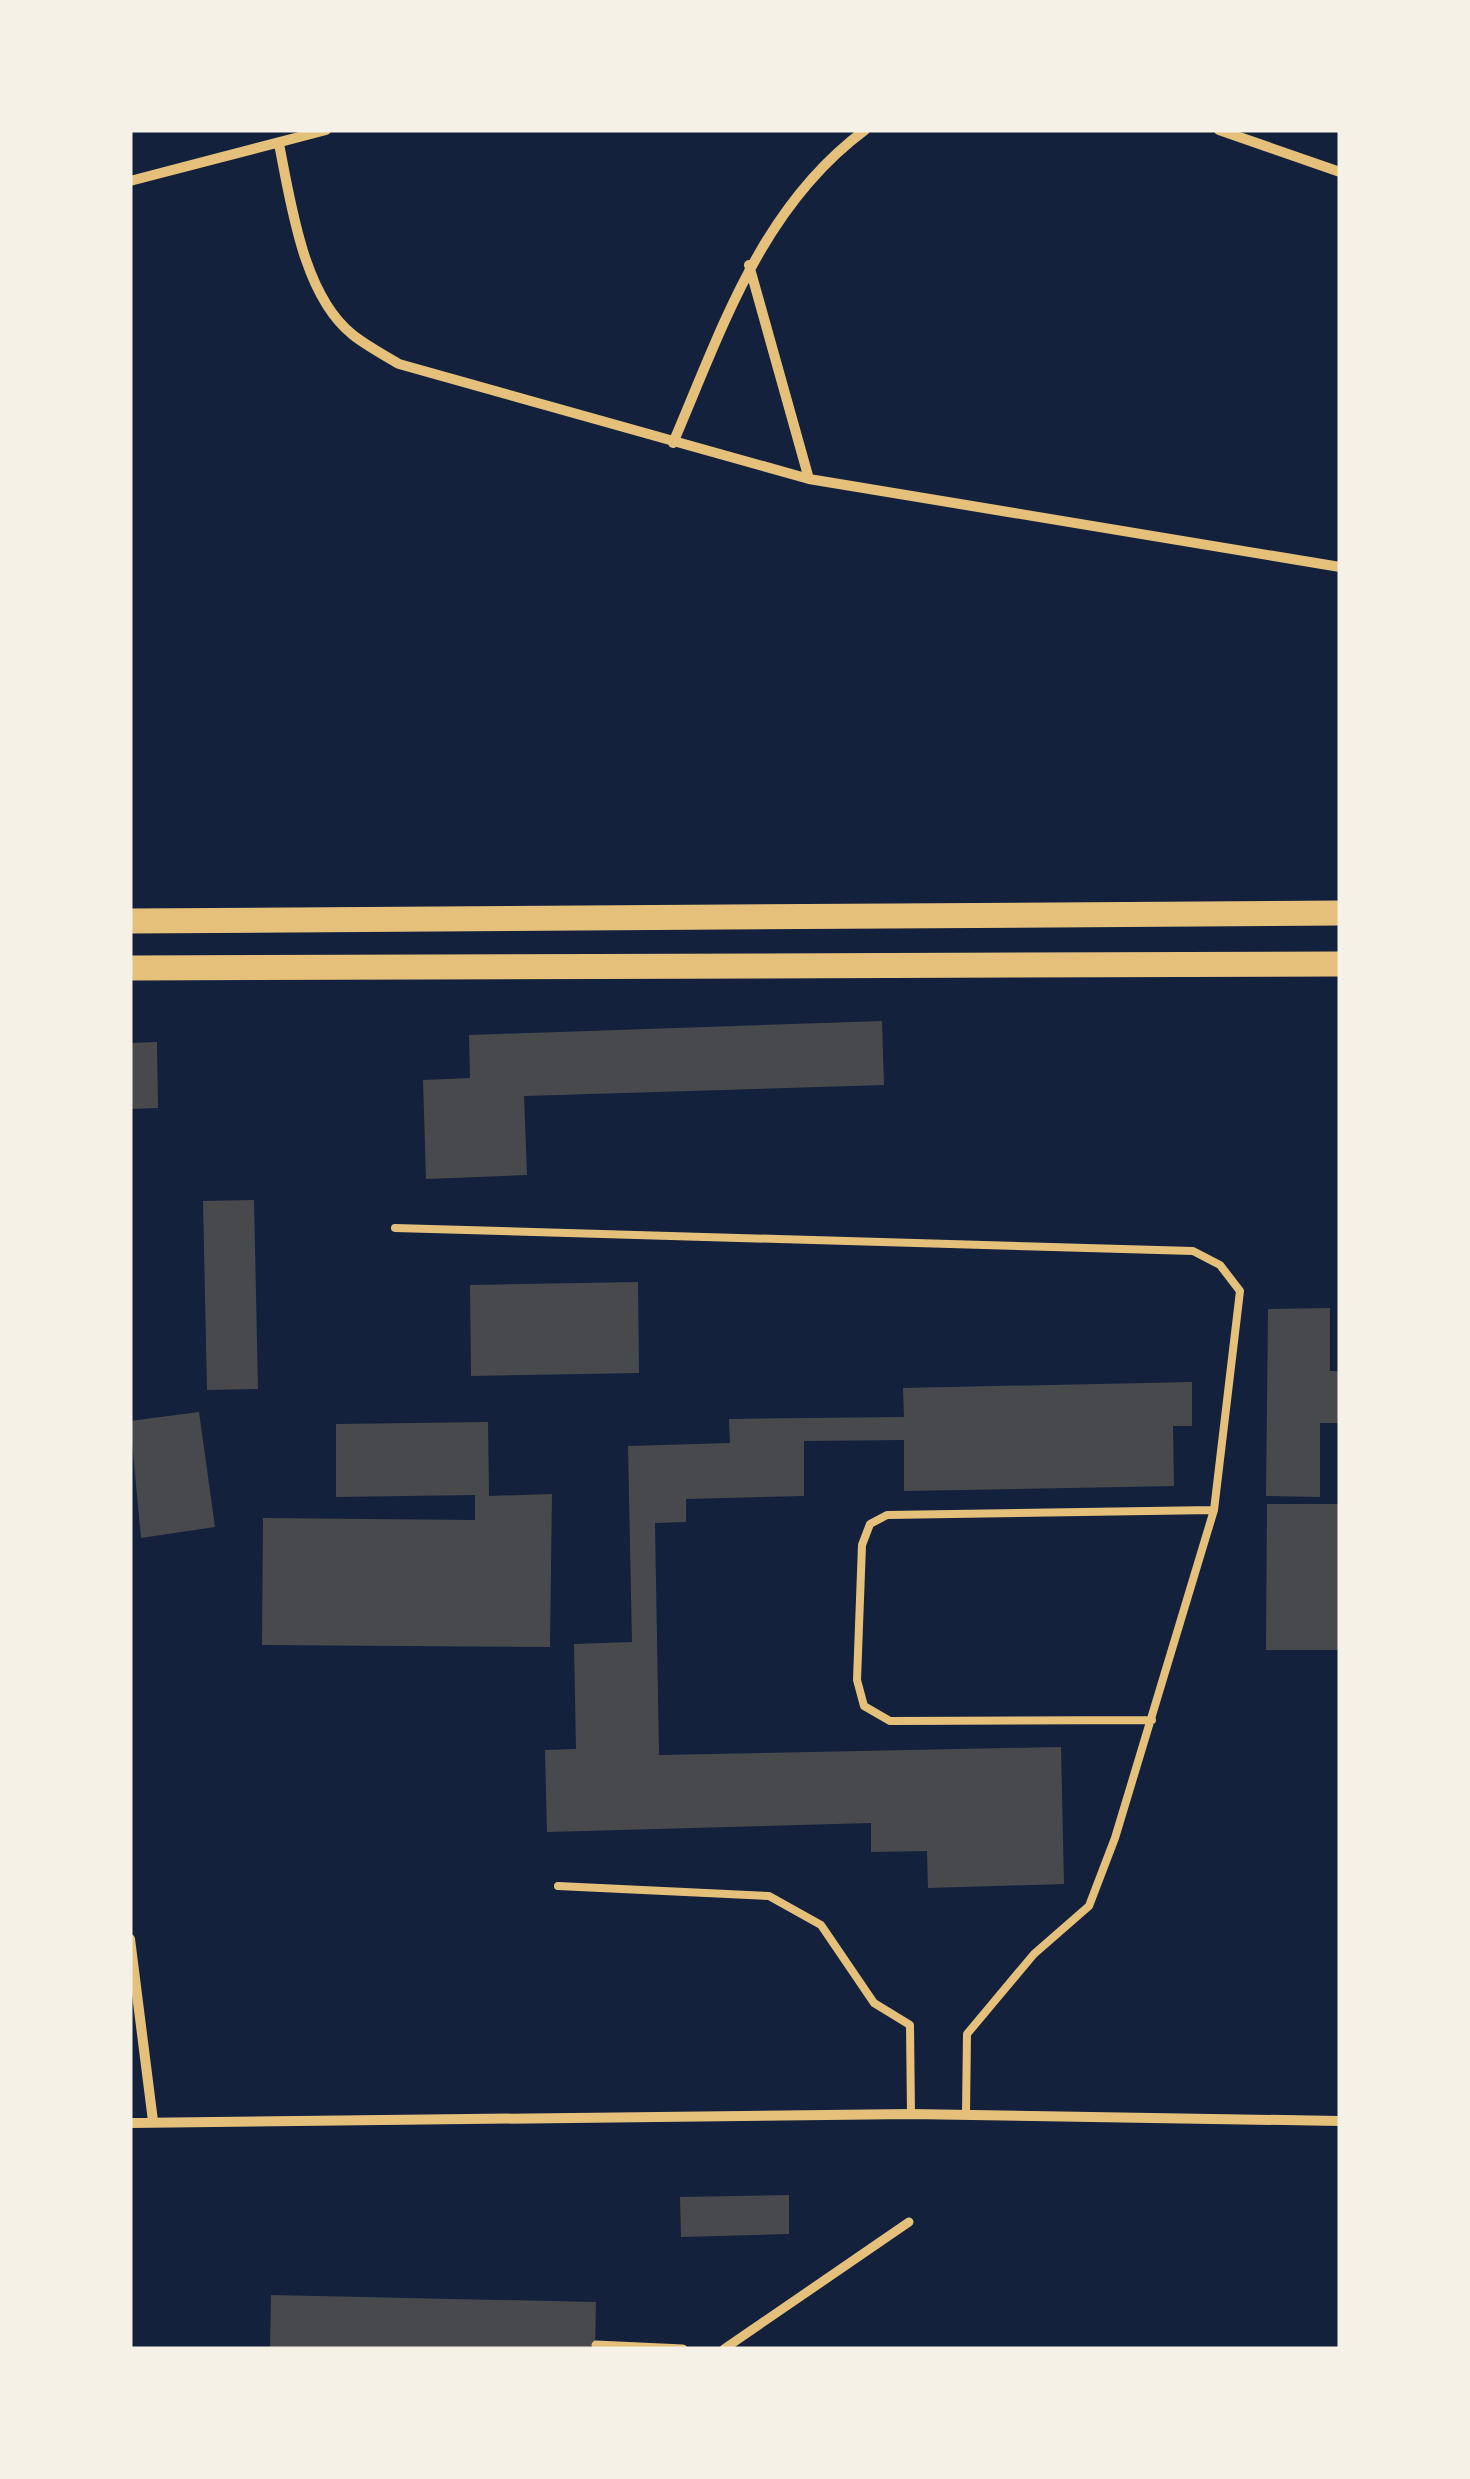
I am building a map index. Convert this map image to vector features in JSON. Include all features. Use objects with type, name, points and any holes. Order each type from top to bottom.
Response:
[{"type":"main road","points":[[130,921],[1340,913]]},
{"type":"main road","points":[[130,968],[1340,964]]},
{"type":"street","points":[[130,181],[326,130]]},
{"type":"street","points":[[673,443],[749,265],[800,190],[866,130]]},
{"type":"street","points":[[1219,130],[1340,172]]},
{"type":"street","points":[[280,144],[299,241],[321,293],[350,334],[399,364],[809,478],[1340,567]]},
{"type":"street","points":[[749,265],[809,478]]},
{"type":"street","points":[[130,1939],[153,2122]]},
{"type":"street","points":[[130,2123],[911,2114],[1340,2121]]},
{"type":"street","points":[[724,2349],[909,2222]]},
{"type":"street","points":[[596,2345],[683,2349]]},
{"type":"lane","points":[[394,1228],[1193,1251],[1220,1264],[1240,1291],[1214,1510],[1152,1720],[1089,1906],[1034,1954],[967,2034],[966,2114]]},
{"type":"lane","points":[[1152,1720],[890,1721],[864,1706],[858,1680],[862,1545],[870,1524],[888,1516],[1214,1510]]},
{"type":"lane","points":[[558,1886],[769,1896],[821,1926],[874,2003],[910,2025],[911,2114]]},
{"type":"building","points":[[882,1021],[884,1085],[524,1096],[527,1175],[426,1179],[423,1080],[470,1078],[469,1035]]},
{"type":"building","points":[[157,1042],[158,1108],[130,1109],[130,1043]]},
{"type":"building","points":[[254,1200],[258,1389],[207,1390],[203,1201]]},
{"type":"building","points":[[638,1282],[639,1373],[471,1376],[470,1285]]},
{"type":"building","points":[[1330,1308],[1330,1371],[1340,1371],[1340,1423],[1320,1423],[1320,1497],[1266,1496],[1268,1309]]},
{"type":"building","points":[[1192,1382],[1192,1426],[1173,1426],[1174,1486],[904,1491],[904,1440],[804,1441],[804,1496],[686,1499],[686,1522],[655,1523],[659,1755],[1061,1747],[1064,1884],[928,1888],[927,1851],[871,1852],[871,1823],[547,1832],[545,1750],[576,1749],[574,1644],[632,1642],[628,1446],[730,1443],[729,1419],[904,1417],[903,1388]]},
{"type":"building","points":[[199,1412],[215,1527],[141,1538],[130,1421]]},
{"type":"building","points":[[488,1422],[489,1496],[552,1494],[550,1647],[262,1645],[263,1518],[475,1520],[475,1495],[336,1497],[336,1424]]},
{"type":"building","points":[[1267,1504],[1340,1504],[1340,1650],[1266,1650]]},
{"type":"building","points":[[789,2195],[789,2234],[681,2237],[680,2197]]},
{"type":"building","points":[[271,2295],[596,2302],[595,2349],[270,2349]]}]
